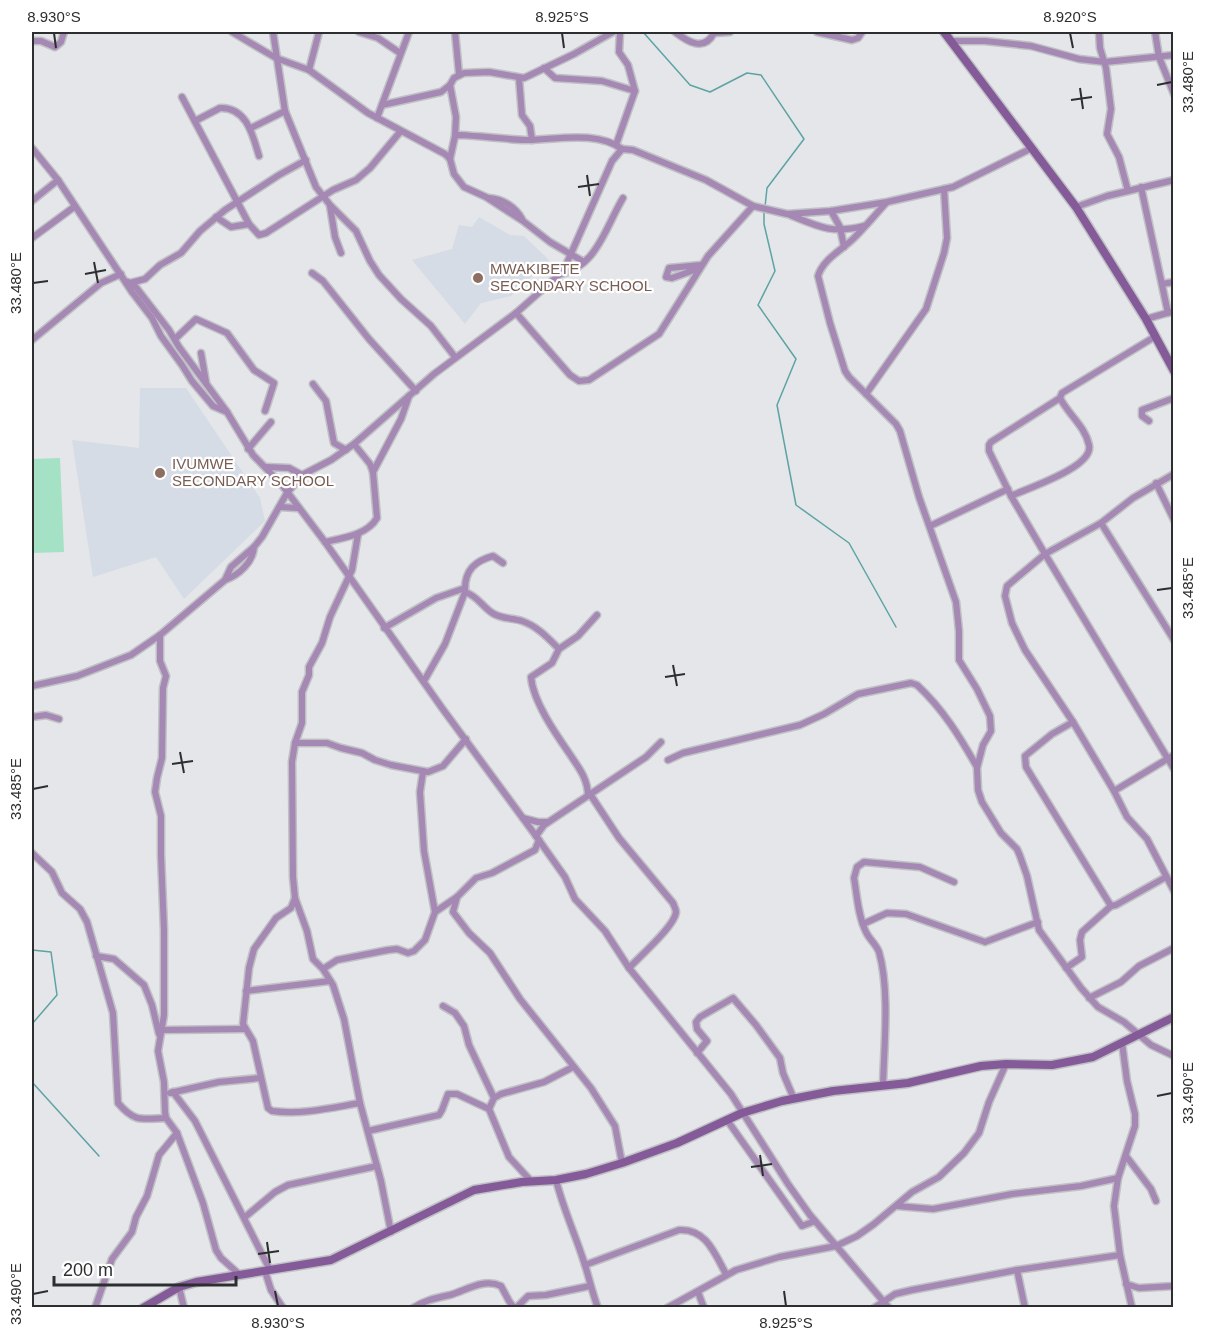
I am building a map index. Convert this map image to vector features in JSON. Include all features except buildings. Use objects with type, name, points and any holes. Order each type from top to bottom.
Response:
[{"type":"street","points":[[32,41],[41,41],[55,47],[61,42],[64,32]]},
{"type":"street","points":[[232,32],[276,58],[309,70],[377,118],[400,132],[427,144],[450,159]]},
{"type":"street","points":[[273,32],[285,111],[322,197],[356,231],[379,275],[431,326],[455,357]]},
{"type":"street","points":[[309,70],[319,32]]},
{"type":"street","points":[[359,32],[378,38],[400,53]]},
{"type":"street","points":[[377,118],[409,32]]},
{"type":"street","points":[[455,32],[459,74]]},
{"type":"street","points":[[382,105],[438,93],[450,85],[459,74],[478,71],[519,78],[530,76],[613,32]]},
{"type":"street","points":[[32,686],[69,678],[122,660],[160,635],[225,580],[231,567],[254,547],[287,493],[302,475],[354,444],[455,357],[516,313],[560,274],[619,147],[635,91],[628,65],[619,52],[620,32]]},
{"type":"street","points":[[675,32],[692,44],[711,40],[714,32],[730,32]]},
{"type":"street","points":[[817,32],[852,40],[858,38],[862,32]]},
{"type":"street","points":[[944,32],[1076,207],[1146,319],[1173,371]]},
{"type":"street","points":[[1100,32],[1100,48],[1105,62],[1111,109],[1107,134],[1119,157],[1128,191]]},
{"type":"street","points":[[1155,32],[1159,57],[1173,94]]},
{"type":"street","points":[[951,40],[1031,46],[1078,59],[1105,62],[1173,55]]},
{"type":"street","points":[[544,69],[555,78],[602,81],[635,91]]},
{"type":"street","points":[[519,78],[522,115],[532,129],[532,140]]},
{"type":"street","points":[[450,85],[456,117],[450,159],[454,174],[464,187],[486,197],[523,221],[548,241],[584,262]]},
{"type":"street","points":[[182,97],[249,224],[256,233],[262,234],[322,197],[356,180],[370,168],[400,132]]},
{"type":"street","points":[[195,121],[223,108],[241,116],[251,128],[259,156]]},
{"type":"street","points":[[251,128],[285,111]]},
{"type":"street","points":[[455,136],[532,140],[582,138],[633,150],[706,180],[753,206],[787,214],[816,226],[841,231],[866,225]]},
{"type":"street","points":[[32,148],[58,180],[74,207],[125,279],[175,339],[227,412],[248,449],[266,467],[325,542],[384,628],[538,838],[565,877],[575,899],[605,931],[629,968],[731,1094],[788,1185],[815,1221],[889,1308]]},
{"type":"street","points":[[787,214],[831,212],[944,189],[972,179],[1032,148]]},
{"type":"street","points":[[32,340],[101,283],[125,279],[145,279],[160,265],[181,253],[216,217],[306,160]]},
{"type":"street","points":[[32,201],[58,180]]},
{"type":"street","points":[[1076,207],[1173,180]]},
{"type":"street","points":[[1141,188],[1162,284],[1171,312],[1146,319]]},
{"type":"street","points":[[866,394],[926,309],[945,246],[944,189]]},
{"type":"street","points":[[560,274],[573,271],[596,249],[623,198]]},
{"type":"street","points":[[887,202],[820,269],[820,284],[845,371],[900,431],[919,497],[956,602],[959,631],[958,659],[986,705],[992,726],[977,768],[978,790],[982,802],[1001,833],[1020,856],[1044,938],[1066,968],[1098,1007],[1124,1022],[1151,1045],[1173,1056]]},
{"type":"street","points":[[330,205],[335,237],[341,253]]},
{"type":"street","points":[[516,313],[570,375],[579,381],[585,381],[659,334],[700,267],[729,230],[753,206]]},
{"type":"street","points":[[32,238],[74,207]]},
{"type":"street","points":[[831,212],[839,222],[844,247]]},
{"type":"street","points":[[216,217],[231,227],[249,224]]},
{"type":"street","points":[[700,267],[672,278],[666,277],[669,268],[700,267]]},
{"type":"street","points":[[312,273],[328,287],[369,339],[416,391]]},
{"type":"street","points":[[125,279],[192,381],[213,406],[227,412]]},
{"type":"street","points":[[1162,284],[1173,282]]},
{"type":"street","points":[[175,339],[196,319],[227,333],[254,370],[274,383],[265,411]]},
{"type":"street","points":[[32,329],[39,334]]},
{"type":"street","points":[[1156,336],[1066,390],[1060,398],[988,444],[989,451],[1010,492],[1045,554],[1170,757],[1173,769]]},
{"type":"street","points":[[201,353],[206,384]]},
{"type":"street","points":[[313,384],[326,401],[334,443],[346,450]]},
{"type":"street","points":[[373,472],[401,419],[409,396]]},
{"type":"street","points":[[930,526],[1010,492],[1065,472],[1085,459],[1089,443],[1060,398]]},
{"type":"street","points":[[1149,421],[1142,416],[1142,410],[1173,398]]},
{"type":"street","points":[[248,449],[271,422]]},
{"type":"street","points":[[325,542],[358,534],[377,518],[373,472],[354,444]]},
{"type":"street","points":[[266,467],[289,468],[302,475]]},
{"type":"street","points":[[1173,474],[1156,483],[1101,523],[1045,554],[1007,586],[1005,596],[1012,623],[1025,650],[1073,722],[1127,817],[1149,842],[1173,891]]},
{"type":"street","points":[[1156,483],[1173,519]]},
{"type":"street","points":[[280,507],[297,508]]},
{"type":"street","points":[[1101,523],[1173,640]]},
{"type":"street","points":[[358,534],[354,562],[349,577],[335,605],[322,643],[309,668],[309,675],[302,692],[302,727],[295,743],[292,762],[295,898],[307,931],[313,959],[330,981],[344,1019],[360,1104],[377,1166],[391,1232]]},
{"type":"street","points":[[424,681],[445,644],[465,590],[468,571],[476,563],[493,556],[503,562]]},
{"type":"street","points":[[384,628],[435,597],[465,590],[496,615],[524,622],[535,628],[559,649]]},
{"type":"street","points":[[597,615],[578,636],[559,649],[552,663],[532,675],[531,680],[539,704],[585,778],[589,795],[619,838],[673,903],[674,919],[629,968]]},
{"type":"street","points":[[160,635],[160,661],[166,679],[163,688],[162,758],[156,778],[155,792],[161,816],[164,930],[162,1030],[158,1051],[164,1082],[166,1118],[177,1133],[203,1203],[216,1250],[221,1258],[240,1275]]},
{"type":"street","points":[[668,760],[700,749],[722,746],[739,739],[800,725],[858,694],[911,683],[917,685],[944,714],[977,768]]},
{"type":"street","points":[[32,717],[46,715],[60,719]]},
{"type":"street","points":[[1073,722],[1052,734],[1026,754],[1026,767],[1111,906]]},
{"type":"street","points":[[295,743],[327,743],[362,753],[391,765],[430,772],[443,766],[466,739]]},
{"type":"street","points":[[435,912],[457,897],[476,878],[492,873],[535,850],[542,826],[646,757],[661,742]]},
{"type":"street","points":[[1114,791],[1170,757]]},
{"type":"street","points":[[322,969],[337,960],[394,949],[408,953],[414,951],[425,940],[435,912],[424,851],[420,792],[423,772]]},
{"type":"street","points":[[522,818],[549,822]]},
{"type":"street","points":[[32,853],[52,872],[62,893],[81,909],[91,934],[112,1013],[118,1103],[126,1113],[139,1120],[166,1118]]},
{"type":"street","points":[[883,1086],[886,1025],[883,983],[879,952],[867,935],[863,924],[854,878],[856,867],[864,862],[920,867],[954,882]]},
{"type":"street","points":[[1066,968],[1083,956],[1080,940],[1082,932],[1111,906],[1116,906],[1166,877]]},
{"type":"street","points":[[457,897],[454,915],[476,941],[490,953],[520,999],[591,1088],[615,1126],[622,1163]]},
{"type":"street","points":[[295,898],[291,908],[276,918],[254,949],[246,991],[244,1029],[253,1041],[268,1108],[272,1112],[310,1112],[360,1104]]},
{"type":"street","points":[[863,924],[885,914],[897,913],[967,934],[985,942],[1038,922]]},
{"type":"street","points":[[1089,998],[1121,982],[1139,966],[1173,948]]},
{"type":"street","points":[[96,956],[114,959],[144,985],[152,1005],[160,1038]]},
{"type":"street","points":[[246,991],[330,981]]},
{"type":"street","points":[[697,1053],[707,1041],[697,1029],[696,1022],[700,1017],[733,998],[779,1057],[794,1099]]},
{"type":"street","points":[[443,1006],[455,1013],[464,1026],[469,1045],[494,1098]]},
{"type":"street","points":[[143,1308],[179,1287],[196,1282],[331,1260],[474,1190],[531,1181],[556,1180],[622,1163],[677,1143],[742,1113],[833,1091],[908,1083],[981,1066],[1052,1065],[1093,1057],[1173,1017]]},
{"type":"street","points":[[162,1030],[244,1029]]},
{"type":"street","points":[[1122,1043],[1127,1082],[1135,1117],[1134,1133],[1118,1178],[1114,1206],[1120,1255],[1132,1308]]},
{"type":"street","points":[[667,1308],[726,1274],[779,1257],[836,1246],[861,1233],[912,1192],[943,1173],[964,1153],[980,1133],[989,1102],[1006,1064]]},
{"type":"street","points":[[489,1109],[494,1098],[504,1092],[544,1082],[573,1067]]},
{"type":"street","points":[[164,1095],[219,1082],[260,1078]]},
{"type":"street","points":[[173,1092],[195,1121],[244,1217],[267,1270],[271,1290],[283,1308]]},
{"type":"street","points":[[368,1131],[440,1114],[450,1093],[457,1094],[489,1109],[509,1157],[531,1181]]},
{"type":"street","points":[[727,1120],[802,1226],[815,1221]]},
{"type":"street","points":[[95,1308],[112,1259],[134,1229],[136,1217],[147,1196],[159,1155],[177,1133]]},
{"type":"street","points":[[1126,1156],[1156,1201]]},
{"type":"street","points":[[244,1217],[288,1185],[377,1166]]},
{"type":"street","points":[[897,1206],[933,1209],[1012,1194],[1071,1188],[1118,1178]]},
{"type":"street","points":[[556,1180],[561,1202],[585,1265],[598,1308]]},
{"type":"street","points":[[585,1265],[679,1230],[688,1229],[698,1233],[706,1241],[726,1274]]},
{"type":"street","points":[[874,1308],[896,1294],[912,1290],[1017,1270],[1120,1255]]},
{"type":"street","points":[[1017,1270],[1024,1308]]},
{"type":"street","points":[[413,1308],[423,1301],[453,1294],[466,1288],[493,1284],[501,1286],[515,1308],[528,1296],[546,1295],[590,1286]]},
{"type":"street","points":[[1126,1284],[1139,1288],[1173,1286]]},
{"type":"street","points":[[179,1287],[184,1308]]},
{"type":"street","points":[[698,1292],[704,1308]]},
{"type":"shaded area","name":"MWAKIBETE SECONDARY SCHOOL","points":[[479,217],[510,235],[524,236],[549,260],[511,296],[481,303],[465,324],[412,260],[452,249],[459,225],[472,227]]},
{"type":"shaded area","name":"IVUMWE SECONDARY SCHOOL","points":[[140,388],[186,388],[260,498],[265,521],[184,599],[156,557],[93,577],[72,440],[139,448]]},
{"type":"green space","points":[[60,458],[64,552],[32,553],[32,459]]},
{"type":"waterway","points":[[643,32],[690,85],[710,92],[747,73],[761,75],[804,139],[767,188],[765,207]]},
{"type":"waterway","points":[[764,211],[764,224],[775,271],[758,305],[796,359],[777,405],[796,505],[849,543],[896,627]]},
{"type":"waterway","points":[[32,950],[51,952],[57,995],[32,1024]]},
{"type":"waterway","points":[[32,1082],[99,1156]]},
{"type":"place","name":"MWAKIBETE SECONDARY SCHOOL","points":[[478,278]]},
{"type":"place","name":"IVUMWE SECONDARY SCHOOL","points":[[160,473]]}]
